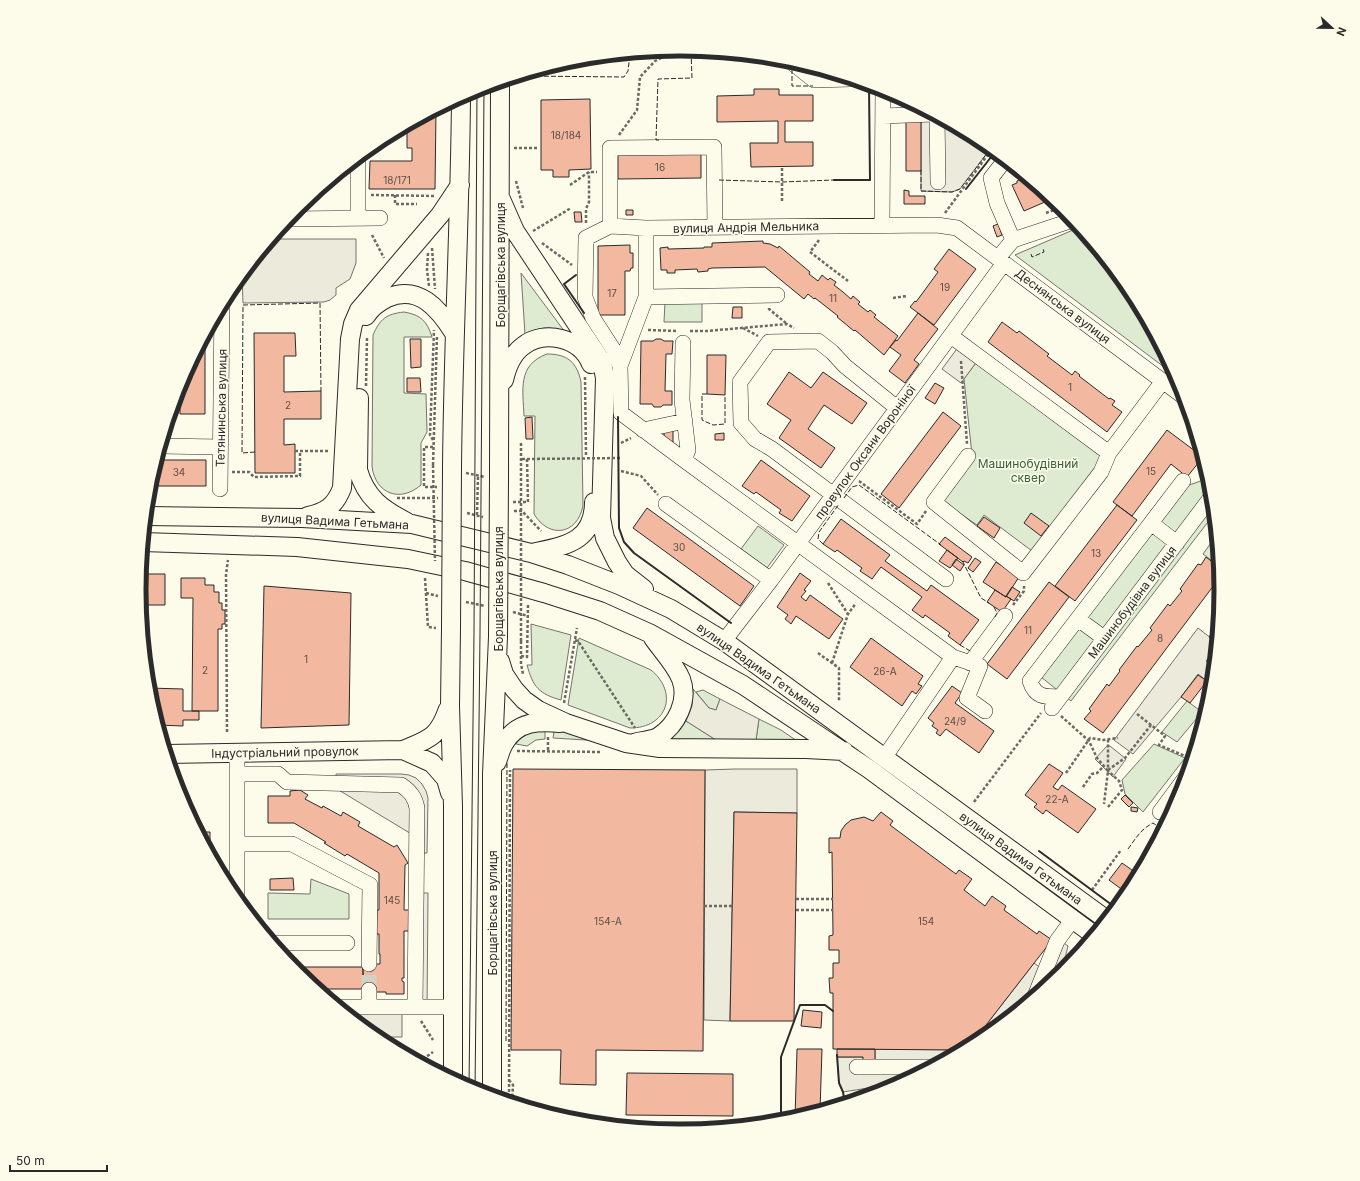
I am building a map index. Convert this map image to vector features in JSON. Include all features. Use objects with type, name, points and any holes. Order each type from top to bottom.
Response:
[{"type":"main road","name":"Борщагівська вулиця","points":[[492,1091],[492,774],[498,655],[494,479],[499,404],[500,87]]},
{"type":"main road","points":[[453,1074],[453,806],[450,706],[443,628],[458,471],[454,333],[460,186],[461,103]]},
{"type":"main road","points":[[302,518],[322,512],[332,505],[339,497],[342,488],[350,339],[353,324],[359,310],[436,220],[460,186]]},
{"type":"main road","points":[[500,197],[515,231],[602,362],[605,378],[601,518],[605,538],[625,574],[671,609]]},
{"type":"main road","points":[[412,524],[388,512],[378,504],[361,480],[358,470],[360,340],[362,325],[369,312],[380,301],[393,295],[408,294],[425,299],[436,308],[454,333]]},
{"type":"main road","points":[[499,404],[506,370],[513,357],[523,346],[537,339],[552,337],[566,340],[579,348],[589,359],[595,373],[594,511],[590,524],[586,532],[572,543],[531,553]]},
{"type":"main road","name":"вулиця Вадима Гетьмана","points":[[151,516],[302,518],[412,524],[531,553],[612,582],[671,609],[724,641],[1103,917]]},
{"type":"main road","name":"вулиця Вадима Гетьмана","points":[[148,542],[297,547],[408,558],[465,571],[544,593],[600,611],[649,633],[743,685],[845,751],[1091,932]]},
{"type":"main road","points":[[492,774],[505,742],[521,726],[542,721],[566,723],[643,741],[657,737],[670,726],[679,714],[682,705],[684,695],[681,678],[649,633]]},
{"type":"main road","points":[[498,655],[504,674],[514,689],[524,700],[538,710],[566,723]]},
{"type":"main road","name":"Індустріальний провулок","points":[[172,754],[403,750],[432,738],[443,724],[450,706]]},
{"type":"main road","points":[[632,738],[660,748],[806,749],[845,751]]},
{"type":"main road","name":"Індустріальний провулок","points":[[403,750],[432,763],[446,779],[453,806]]},
{"type":"street","points":[[802,70],[814,80],[836,79]]},
{"type":"street","points":[[882,225],[883,96]]},
{"type":"street","points":[[883,116],[922,114]]},
{"type":"street","points":[[937,123],[938,182]]},
{"type":"street","points":[[715,227],[714,147],[610,148],[610,226],[586,238],[585,297],[592,318],[613,348],[620,366],[621,413],[797,544],[953,657],[980,666],[967,698],[985,711]]},
{"type":"street","points":[[358,164],[358,218]]},
{"type":"street","points":[[1002,164],[991,178],[997,203],[1013,240],[1067,222]]},
{"type":"street","points":[[296,219],[380,218]]},
{"type":"street","name":"вулиця Андрія Мельника","points":[[610,226],[646,228],[937,225]]},
{"type":"street","name":"Деснянська вулиця","points":[[937,225],[957,228],[1176,391]]},
{"type":"street","points":[[620,366],[646,297],[646,228]]},
{"type":"street","name":"провулок Оксани Вороніної","points":[[724,641],[771,580],[897,408],[955,339],[1013,240]]},
{"type":"street","points":[[646,297],[777,295]]},
{"type":"street","name":"Тетянинська вулиця","points":[[220,489],[222,316]]},
{"type":"street","points":[[955,339],[1109,453]]},
{"type":"street","points":[[897,408],[845,366],[818,340],[769,342],[740,382],[741,422],[755,439],[772,449],[946,579]]},
{"type":"street","points":[[683,343],[682,400],[688,450],[684,460]]},
{"type":"street","points":[[968,456],[934,502],[1023,573],[1101,472],[1109,453],[1163,381]]},
{"type":"street","points":[[644,430],[685,421]]},
{"type":"street","points":[[166,446],[220,447]]},
{"type":"street","points":[[1056,703],[1033,689],[1030,681],[1183,481]]},
{"type":"street","name":"Машинобудівна вулиця","points":[[1056,703],[1207,503]]},
{"type":"street","points":[[666,504],[771,580]]},
{"type":"street","points":[[1150,523],[1177,543]]},
{"type":"street","points":[[970,663],[1005,616]]},
{"type":"street","points":[[1078,619],[1104,638]]},
{"type":"street","points":[[884,758],[953,657]]},
{"type":"street","points":[[237,753],[237,888]]},
{"type":"street","points":[[237,774],[278,774],[287,782],[400,785],[412,794],[416,800],[417,808],[411,1007]]},
{"type":"street","points":[[1160,812],[1175,791]]},
{"type":"street","points":[[237,844],[292,844],[370,885],[369,964]]},
{"type":"street","points":[[1039,985],[1057,941],[1073,919]]},
{"type":"street","points":[[278,943],[347,943]]},
{"type":"street","points":[[369,990],[369,1007]]},
{"type":"street","points":[[346,1007],[453,1007]]},
{"type":"street","points":[[857,1067],[921,1067]]},
{"type":"path","points":[[610,148],[637,110],[640,77],[655,61],[664,56]]},
{"type":"path","points":[[512,148],[538,148]]},
{"type":"path","points":[[937,225],[954,199],[988,154]]},
{"type":"path","points":[[782,166],[782,201]]},
{"type":"path","points":[[570,185],[588,172],[610,172]]},
{"type":"path","points":[[586,209],[589,202],[588,172]]},
{"type":"path","points":[[518,188],[522,204]]},
{"type":"path","points":[[358,195],[441,196]]},
{"type":"path","points":[[395,196],[395,204],[417,204]]},
{"type":"path","points":[[529,233],[571,208]]},
{"type":"path","points":[[1043,214],[1055,210]]},
{"type":"path","points":[[372,235],[386,262]]},
{"type":"path","points":[[819,240],[810,252],[848,281]]},
{"type":"path","points":[[541,242],[585,274]]},
{"type":"path","points":[[432,244],[435,290]]},
{"type":"path","points":[[893,298],[908,296]]},
{"type":"path","points":[[769,309],[788,324],[818,340]]},
{"type":"path","points":[[633,330],[707,331],[788,324]]},
{"type":"path","points":[[435,564],[433,447],[436,326]]},
{"type":"path","points":[[366,390],[367,334]]},
{"type":"path","points":[[955,339],[968,456]]},
{"type":"path","points":[[585,376],[586,460]]},
{"type":"path","points":[[521,443],[521,664]]},
{"type":"path","points":[[433,447],[424,447],[424,487],[442,487]]},
{"type":"path","points":[[295,451],[330,451]]},
{"type":"path","points":[[220,472],[249,472],[254,477],[300,476],[300,451]]},
{"type":"path","points":[[521,459],[621,458]]},
{"type":"path","points":[[509,502],[528,502],[527,459]]},
{"type":"path","points":[[458,471],[494,479]]},
{"type":"path","points":[[621,471],[641,476],[666,504]]},
{"type":"path","points":[[477,516],[478,476]]},
{"type":"path","points":[[857,480],[917,524],[934,502]]},
{"type":"path","points":[[397,498],[429,498]]},
{"type":"path","points":[[522,511],[541,531]]},
{"type":"path","points":[[463,512],[490,518]]},
{"type":"path","points":[[227,732],[226,574],[228,560]]},
{"type":"path","points":[[1005,616],[1024,591],[1023,573]]},
{"type":"path","points":[[425,577],[428,627],[443,628]]},
{"type":"path","points":[[832,663],[848,614],[864,592]]},
{"type":"path","points":[[426,593],[441,596]]},
{"type":"path","points":[[435,594],[436,602]]},
{"type":"path","points":[[463,601],[492,608]]},
{"type":"path","points":[[521,656],[528,657],[528,605]]},
{"type":"path","points":[[506,611],[528,616]]},
{"type":"path","points":[[564,703],[577,628]]},
{"type":"path","points":[[575,640],[578,641],[630,718],[632,738]]},
{"type":"path","points":[[818,653],[839,668],[839,701]]},
{"type":"path","points":[[1056,703],[1089,741],[1097,758],[1119,781],[1122,789],[1108,807]]},
{"type":"path","points":[[1137,714],[1165,736],[1159,745],[1187,758]]},
{"type":"path","points":[[1108,771],[1125,758],[1151,725]]},
{"type":"path","points":[[1066,773],[1090,738],[1103,740],[1118,738]]},
{"type":"path","points":[[1104,804],[1108,771],[1108,740]]},
{"type":"path","points":[[548,742],[548,751]]},
{"type":"path","points":[[1083,787],[1092,774],[1097,773],[1104,766]]},
{"type":"path","points":[[509,1097],[510,768]]},
{"type":"path","points":[[1092,890],[1121,850]]},
{"type":"path","points":[[796,899],[833,899]]},
{"type":"path","points":[[704,906],[732,906]]},
{"type":"path","points":[[796,910],[833,910]]},
{"type":"path","points":[[411,1007],[433,1040]]},
{"type":"path","points":[[424,1059],[433,1052]]},
{"type":"path","points":[[509,1080],[513,1085],[512,1098]]},
{"type":"green space","points":[[1073,230],[1082,238],[1104,265],[1124,294],[1143,323],[1166,368],[1015,255]]},
{"type":"green space","points":[[521,273],[565,332],[545,328],[525,334]]},
{"type":"green space","points":[[665,302],[702,302],[702,322],[664,322]]},
{"type":"green space","points":[[404,312],[419,317],[428,327],[432,337],[404,337],[404,393],[426,394],[427,432],[421,443],[421,485],[413,491],[405,494],[397,494],[390,493],[378,484],[372,467],[373,335],[378,325],[384,318],[393,314]]},
{"type":"green space","points":[[547,354],[554,354],[570,360],[577,369],[581,382],[583,506],[580,516],[575,523],[569,528],[562,530],[555,530],[547,527],[540,522],[534,514],[535,416],[524,416],[523,388],[526,372],[537,359]]},
{"type":"green space","name":"Машинобудівний сквер","points":[[978,360],[1106,456],[1036,554],[984,515],[977,525],[939,499],[972,455],[964,379]]},
{"type":"green space","points":[[1203,480],[1210,520],[1071,701],[1031,669],[1164,494]]},
{"type":"green space","points":[[758,526],[784,545],[767,568],[741,549]]},
{"type":"green space","points":[[1212,542],[1213,562],[1203,554]]},
{"type":"green space","points":[[531,624],[571,635],[561,700],[553,698],[542,692],[532,679],[527,665],[532,665]]},
{"type":"green space","points":[[579,638],[651,670],[660,679],[665,689],[665,708],[660,716],[653,722],[643,726],[630,728],[568,705]]},
{"type":"green space","points":[[703,690],[720,699],[716,710],[709,708],[696,692]]},
{"type":"green space","points":[[1187,701],[1200,711],[1199,715],[1177,742],[1162,732]]},
{"type":"green space","points":[[759,719],[781,730],[797,741],[756,740]]},
{"type":"green space","points":[[686,721],[716,740],[667,739],[680,730]]},
{"type":"green space","points":[[545,725],[545,739],[536,740],[527,746],[516,744],[523,734]]},
{"type":"green space","points":[[555,725],[602,741],[553,738]]},
{"type":"green space","points":[[1154,744],[1185,758],[1143,812],[1125,794],[1122,780]]},
{"type":"green space","points":[[311,879],[349,894],[349,919],[268,919],[268,893],[310,894]]},
{"type":"shaded area","points":[[921,119],[931,119],[987,153],[960,189],[952,192],[921,191]]},
{"type":"shaded area","points":[[277,239],[356,239],[356,263],[350,279],[336,288],[336,295],[330,300],[324,302],[243,303],[242,285]]},
{"type":"shaded area","points":[[959,346],[978,360],[961,383],[942,369]]},
{"type":"shaded area","points":[[1198,628],[1212,639],[1210,656],[1206,661],[1209,664],[1206,681],[1198,674],[1181,697],[1133,754],[1114,740]]},
{"type":"shaded area","points":[[693,689],[709,708],[716,710],[720,699],[759,719],[756,740],[716,740],[686,721],[692,706]]},
{"type":"shaded area","points":[[1107,746],[1110,746],[1126,759],[1113,777],[1095,759]]},
{"type":"shaded area","points":[[797,769],[797,813],[734,812],[730,1021],[704,1020],[705,770]]},
{"type":"shaded area","points":[[336,774],[401,774],[416,778],[422,784],[428,798],[427,853],[413,853],[413,835],[337,789]]},
{"type":"shaded area","points":[[413,893],[428,893],[427,1010],[412,1010]]},
{"type":"shaded area","points":[[1061,941],[1068,946],[1064,961],[1058,968],[1032,992],[1005,1015],[980,1033],[1034,963],[1050,975]]},
{"type":"shaded area","points":[[402,1008],[402,1037],[386,1037],[348,1009]]},
{"type":"shaded area","points":[[875,1049],[952,1050],[916,1070],[869,1090],[868,1088],[843,1092],[839,1083],[837,1057],[863,1057],[863,1063],[875,1062]]},
{"type":"building","points":[[754,89],[779,89],[779,95],[813,95],[813,121],[785,121],[785,142],[813,142],[813,166],[751,167],[750,143],[778,143],[778,121],[717,122],[717,96],[754,95]]},
{"type":"building","points":[[590,99],[591,169],[569,170],[569,177],[553,177],[553,170],[541,170],[541,100]]},
{"type":"building","points":[[436,115],[435,189],[369,189],[370,161],[412,161],[412,148],[407,148],[407,132]]},
{"type":"building","points":[[906,119],[921,119],[921,171],[906,171]]},
{"type":"building","points":[[701,154],[701,178],[618,179],[618,155]]},
{"type":"building","points":[[1021,179],[1046,202],[1024,211],[1012,185],[1017,183],[1017,181]]},
{"type":"building","points":[[904,190],[909,191],[909,196],[925,196],[925,204],[904,204]]},
{"type":"building","points":[[626,210],[633,210],[633,215],[626,215]]},
{"type":"building","points":[[574,212],[581,212],[582,222],[575,222]]},
{"type":"building","points":[[998,224],[1002,235],[997,237],[993,226]]},
{"type":"building","points":[[763,241],[763,243],[770,244],[778,248],[779,246],[810,272],[809,274],[818,281],[822,275],[828,280],[830,278],[836,282],[834,285],[851,299],[853,296],[860,302],[858,304],[868,312],[870,310],[876,315],[874,317],[898,336],[884,355],[815,298],[814,299],[808,294],[804,299],[765,267],[712,268],[708,269],[708,271],[698,272],[697,269],[675,270],[675,273],[667,273],[667,270],[661,270],[660,248],[704,248],[712,247],[712,243]]},
{"type":"building","points":[[630,245],[630,253],[633,253],[633,268],[631,268],[630,271],[625,271],[625,315],[598,315],[598,246]]},
{"type":"building","points":[[949,249],[976,269],[934,325],[910,307],[915,301],[916,302],[938,272],[934,269]]},
{"type":"building","points":[[733,307],[742,307],[742,318],[732,318]]},
{"type":"building","points":[[918,313],[938,329],[914,360],[919,364],[905,383],[889,371],[901,355],[890,347],[896,340],[897,341]]},
{"type":"building","points":[[1002,322],[1017,333],[1019,331],[1049,354],[1047,356],[1072,375],[1075,371],[1080,375],[1079,376],[1109,399],[1110,398],[1115,401],[1112,405],[1122,412],[1107,432],[988,342]]},
{"type":"building","points":[[254,333],[295,333],[296,356],[284,356],[284,392],[321,391],[321,419],[284,419],[284,445],[295,444],[295,473],[255,473]]},
{"type":"building","points":[[410,339],[421,339],[421,367],[411,368]]},
{"type":"building","points":[[656,339],[673,341],[672,354],[666,354],[665,391],[672,391],[672,405],[663,405],[661,407],[654,407],[652,404],[640,404],[641,341],[653,341]]},
{"type":"building","points":[[205,346],[205,414],[180,414],[180,402],[186,386]]},
{"type":"building","points":[[707,355],[726,355],[725,395],[707,394]]},
{"type":"building","points":[[789,372],[811,388],[823,372],[867,403],[852,424],[824,405],[808,429],[835,448],[821,468],[779,438],[791,420],[767,404]]},
{"type":"building","points":[[407,378],[420,378],[421,392],[407,392]]},
{"type":"building","points":[[935,383],[944,388],[935,404],[925,398]]},
{"type":"building","points":[[943,412],[961,426],[899,508],[881,494]]},
{"type":"building","points":[[532,417],[533,439],[526,439],[525,418]]},
{"type":"building","points":[[1167,430],[1196,452],[1198,463],[1187,477],[1171,464],[1132,516],[1113,502]]},
{"type":"building","points":[[664,431],[673,431],[673,442],[664,441]]},
{"type":"building","points":[[724,433],[724,440],[715,440],[715,434]]},
{"type":"building","points":[[162,460],[206,460],[206,486],[156,486]]},
{"type":"building","points":[[761,460],[810,496],[792,521],[779,513],[781,510],[756,492],[754,494],[742,486]]},
{"type":"building","points":[[1117,505],[1137,520],[1075,601],[1055,586]]},
{"type":"building","points":[[647,508],[754,586],[740,606],[633,528]]},
{"type":"building","points":[[1031,513],[1049,526],[1041,536],[1024,523]]},
{"type":"building","points":[[984,517],[1000,528],[994,538],[977,526]]},
{"type":"building","points":[[841,519],[890,555],[885,561],[927,591],[931,585],[979,620],[960,645],[948,636],[950,633],[925,615],[923,618],[912,610],[922,597],[881,567],[872,579],[860,571],[862,568],[837,550],[835,552],[823,544]]},
{"type":"building","points":[[945,537],[972,557],[968,563],[963,562],[939,544]]},
{"type":"building","points":[[947,550],[958,558],[950,568],[939,561]]},
{"type":"building","points":[[1206,557],[1213,563],[1214,585],[1103,733],[1084,719],[1091,711],[1089,709],[1107,684],[1109,686],[1137,646],[1138,647],[1152,630],[1150,628],[1168,604],[1170,606],[1182,591],[1180,589],[1198,564],[1201,565]]},
{"type":"building","points":[[975,558],[981,562],[973,572],[968,568]]},
{"type":"building","points":[[956,559],[964,565],[960,571],[952,565]]},
{"type":"building","points":[[996,562],[1019,577],[1006,597],[983,582]]},
{"type":"building","points":[[800,573],[811,581],[801,597],[806,601],[810,595],[843,619],[829,639],[796,616],[791,624],[785,619],[788,615],[777,607]]},
{"type":"building","points":[[146,574],[165,574],[165,605],[146,605]]},
{"type":"building","points":[[181,578],[205,578],[205,585],[214,585],[214,592],[219,592],[219,603],[222,603],[222,610],[225,610],[225,624],[222,624],[222,629],[218,629],[218,711],[192,711],[193,598],[181,598]]},
{"type":"building","points":[[1049,582],[1069,597],[1007,679],[987,664]]},
{"type":"building","points":[[264,586],[351,593],[349,725],[261,728]]},
{"type":"building","points":[[1012,587],[1020,592],[1014,601],[1006,596]]},
{"type":"building","points":[[995,590],[1011,599],[1002,612],[987,602]]},
{"type":"building","points":[[871,638],[923,676],[918,684],[922,686],[916,694],[912,691],[902,706],[850,667]]},
{"type":"building","points":[[1198,675],[1206,681],[1190,703],[1181,697]]},
{"type":"building","points":[[952,686],[962,693],[955,703],[994,731],[979,753],[946,729],[940,736],[936,733],[938,730],[932,726],[934,723],[928,718]]},
{"type":"building","points":[[155,688],[183,689],[183,711],[199,711],[199,720],[183,720],[183,726],[163,725]]},
{"type":"building","points":[[1049,764],[1063,773],[1053,787],[1058,790],[1062,785],[1096,809],[1078,833],[1046,810],[1043,814],[1034,807],[1037,804],[1025,795]]},
{"type":"building","points":[[513,769],[705,770],[703,1051],[596,1050],[596,1085],[560,1084],[561,1050],[511,1050]]},
{"type":"building","points":[[300,790],[308,795],[305,799],[322,808],[323,806],[341,816],[343,812],[360,822],[358,826],[394,847],[397,845],[408,863],[405,865],[404,910],[411,910],[411,931],[404,931],[404,978],[402,978],[402,981],[404,982],[404,994],[386,994],[386,992],[363,990],[363,964],[380,964],[379,934],[376,934],[377,910],[379,910],[379,873],[347,854],[345,856],[324,843],[326,842],[294,823],[268,823],[268,796],[290,796],[290,791]]},
{"type":"building","points":[[1125,795],[1133,803],[1129,807],[1121,799]]},
{"type":"building","points":[[1131,807],[1138,808],[1137,812],[1131,811]]},
{"type":"building","points":[[734,812],[797,813],[794,1021],[730,1021]]},
{"type":"building","points":[[881,812],[893,821],[890,825],[956,874],[959,870],[972,879],[964,890],[985,906],[992,896],[1006,906],[1004,910],[1037,934],[1039,931],[1052,940],[980,1033],[952,1050],[833,1049],[833,993],[830,993],[829,978],[833,978],[833,963],[839,963],[839,950],[829,950],[829,936],[833,935],[832,852],[829,853],[829,838],[840,838],[841,831],[851,820],[864,817],[873,821]]},
{"type":"building","points":[[204,832],[210,832],[210,844]]},
{"type":"building","points":[[1122,863],[1134,872],[1122,890],[1109,880]]},
{"type":"building","points":[[293,878],[294,890],[270,890],[270,879]]},
{"type":"building","points":[[301,967],[363,967],[363,989],[325,989]]},
{"type":"building","points":[[803,1010],[822,1012],[821,1028],[801,1026]]},
{"type":"building","points":[[797,1049],[822,1049],[820,1106],[795,1112]]},
{"type":"building","points":[[837,1049],[875,1049],[875,1062],[863,1063],[863,1057],[837,1057]]},
{"type":"building","points":[[627,1073],[733,1074],[733,1116],[626,1115]]},
{"type":"tunnel","points":[[369,964],[369,990]]},
{"type":"tram line","points":[[475,1084],[484,93]]},
{"type":"tram line","points":[[469,1081],[474,632],[477,96]]},
{"type":"fence","points":[[659,140],[656,140],[658,79],[692,78],[691,56]]},
{"type":"fence","points":[[535,76],[624,77],[628,71],[629,59]]},
{"type":"fence","points":[[792,69],[792,86],[813,86]]},
{"type":"fence","points":[[851,86],[857,86]]},
{"type":"fence","points":[[921,170],[921,191],[952,192],[960,189],[987,153]]},
{"type":"fence","points":[[719,180],[782,182],[834,180]]},
{"type":"fence","points":[[1031,254],[1032,257],[1044,252],[1043,248]]},
{"type":"fence","points":[[255,452],[242,453],[243,305],[320,303],[321,391]]},
{"type":"fence","points":[[707,394],[702,394],[702,420],[713,425],[725,424],[725,395]]},
{"type":"fence","points":[[844,498],[852,487],[859,485],[941,545]]},
{"type":"fence","points":[[823,544],[818,539],[819,532],[839,504]]},
{"type":"fence","points":[[962,561],[981,598],[989,603]]},
{"type":"fence","points":[[994,607],[997,613],[995,617]]},
{"type":"fence","points":[[1212,633],[1209,637],[1212,639]]},
{"type":"fence","points":[[960,645],[972,652]]},
{"type":"fence","points":[[506,1041],[507,763]]},
{"type":"fence","points":[[1128,849],[1142,831],[1149,825],[1153,823],[1159,827]]},
{"type":"wall","points":[[834,180],[870,180],[869,91]]},
{"type":"wall","points":[[966,189],[992,156]]},
{"type":"wall","points":[[576,275],[564,284],[584,313]]},
{"type":"wall","points":[[618,417],[619,528],[624,542],[634,553],[731,623]]},
{"type":"wall","points":[[1039,851],[1112,905]]},
{"type":"wall","points":[[781,1115],[781,1057],[800,1005],[825,1005],[833,1011]]},
{"type":"wall","points":[[837,1055],[839,1083],[844,1099]]}]
